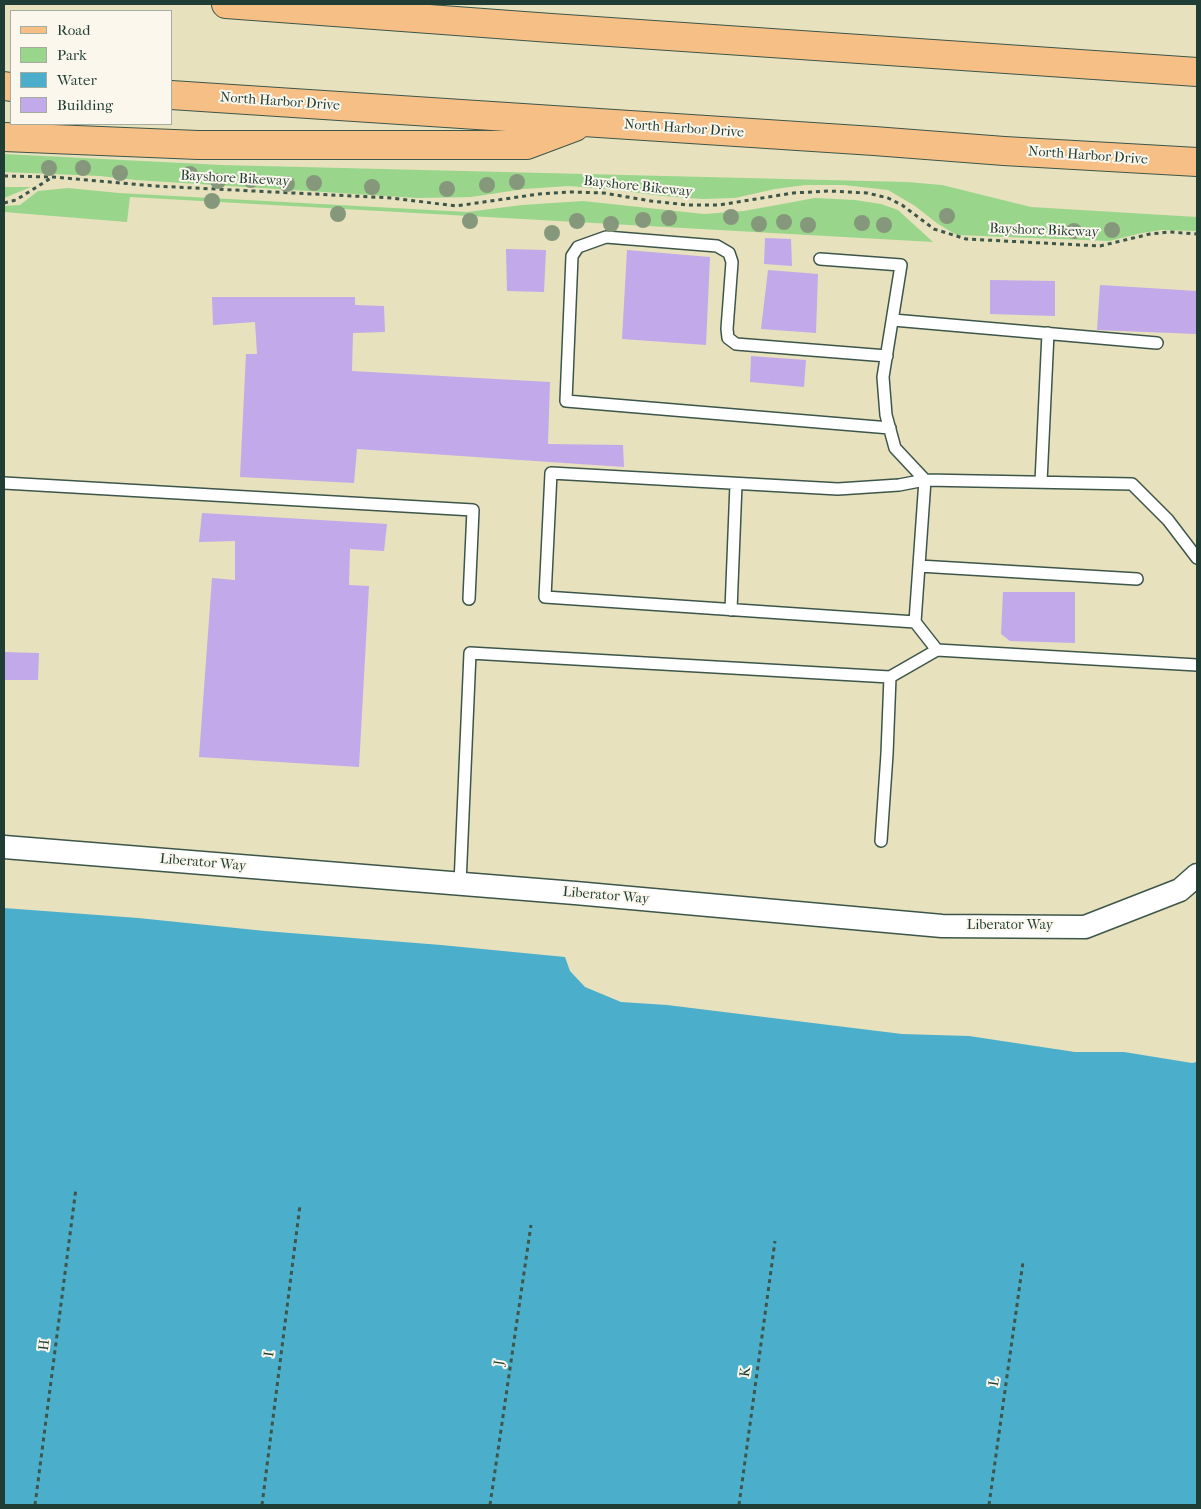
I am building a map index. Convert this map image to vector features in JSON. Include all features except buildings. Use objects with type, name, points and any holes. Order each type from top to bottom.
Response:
[{"type":"main road","points":[[226,4],[1197,72]]},
{"type":"main road","name":"North Harbor Drive","points":[[172,95],[1004,151],[1197,162]]},
{"type":"main road","points":[[4,137],[198,145],[527,145],[575,127],[580,122]]},
{"type":"street","name":"Liberator Way","points":[[4,847],[942,926],[1085,927],[1180,890],[1197,875]]},
{"type":"lane","points":[[887,356],[736,344],[728,338],[727,329],[732,262],[729,253],[717,246],[606,237],[578,247],[572,256],[566,401],[890,428]]},
{"type":"lane","points":[[820,259],[901,265],[883,377],[886,415],[895,448],[925,480],[915,622],[937,650]]},
{"type":"lane","points":[[893,320],[1157,343]]},
{"type":"lane","points":[[1042,482],[1048,333]]},
{"type":"lane","points":[[915,622],[545,597],[551,473],[838,489],[899,485],[925,480],[1132,484],[1168,520],[1197,558]]},
{"type":"lane","points":[[4,488],[4,483],[473,510],[469,599]]},
{"type":"lane","points":[[731,610],[736,484]]},
{"type":"lane","points":[[919,566],[1137,579]]},
{"type":"lane","points":[[460,884],[470,653],[890,677],[937,650],[1197,665]]},
{"type":"lane","points":[[881,841],[890,677]]},
{"type":"path","name":"Bayshore Bikeway","points":[[4,176],[53,177],[155,186],[392,198],[456,206],[539,194],[570,192],[604,193],[688,205],[719,205],[792,193],[829,191],[867,193],[888,198],[902,205],[934,229],[966,239],[1100,246],[1150,234],[1170,232],[1197,234]]},
{"type":"path","points":[[4,203],[16,200],[53,177]]},
{"type":"path","name":"H","points":[[35,1505],[76,1188]]},
{"type":"path","name":"I","points":[[262,1505],[300,1205]]},
{"type":"path","name":"J","points":[[490,1505],[531,1225]]},
{"type":"path","name":"K","points":[[739,1505],[775,1241]]},
{"type":"path","name":"L","points":[[989,1505],[1023,1262]]},
{"type":"green space","points":[[4,154],[222,165],[907,182],[942,185],[1031,207],[1197,217],[1197,231],[1161,230],[1109,241],[957,235],[888,190],[844,185],[805,185],[775,189],[735,198],[702,199],[569,186],[524,189],[471,197],[417,198],[100,176],[4,172]]},
{"type":"green space","points":[[4,187],[31,187],[4,198]]},
{"type":"green space","points":[[68,188],[119,193],[467,212],[522,205],[583,201],[704,214],[744,211],[815,198],[855,200],[881,204],[898,210],[933,242],[130,197],[127,222],[4,212],[4,206],[20,205],[38,191]]},
{"type":"water","points":[[4,904],[613,954],[1186,994],[1197,989],[1197,1505],[4,1505]]},
{"type":"pier","points":[[4,901],[613,951],[1185,992],[1197,986],[1197,1062],[1192,1063],[1124,1052],[1075,1052],[969,1036],[902,1034],[667,1005],[621,1002],[585,987],[570,971],[565,957],[138,918],[4,908]]}]
